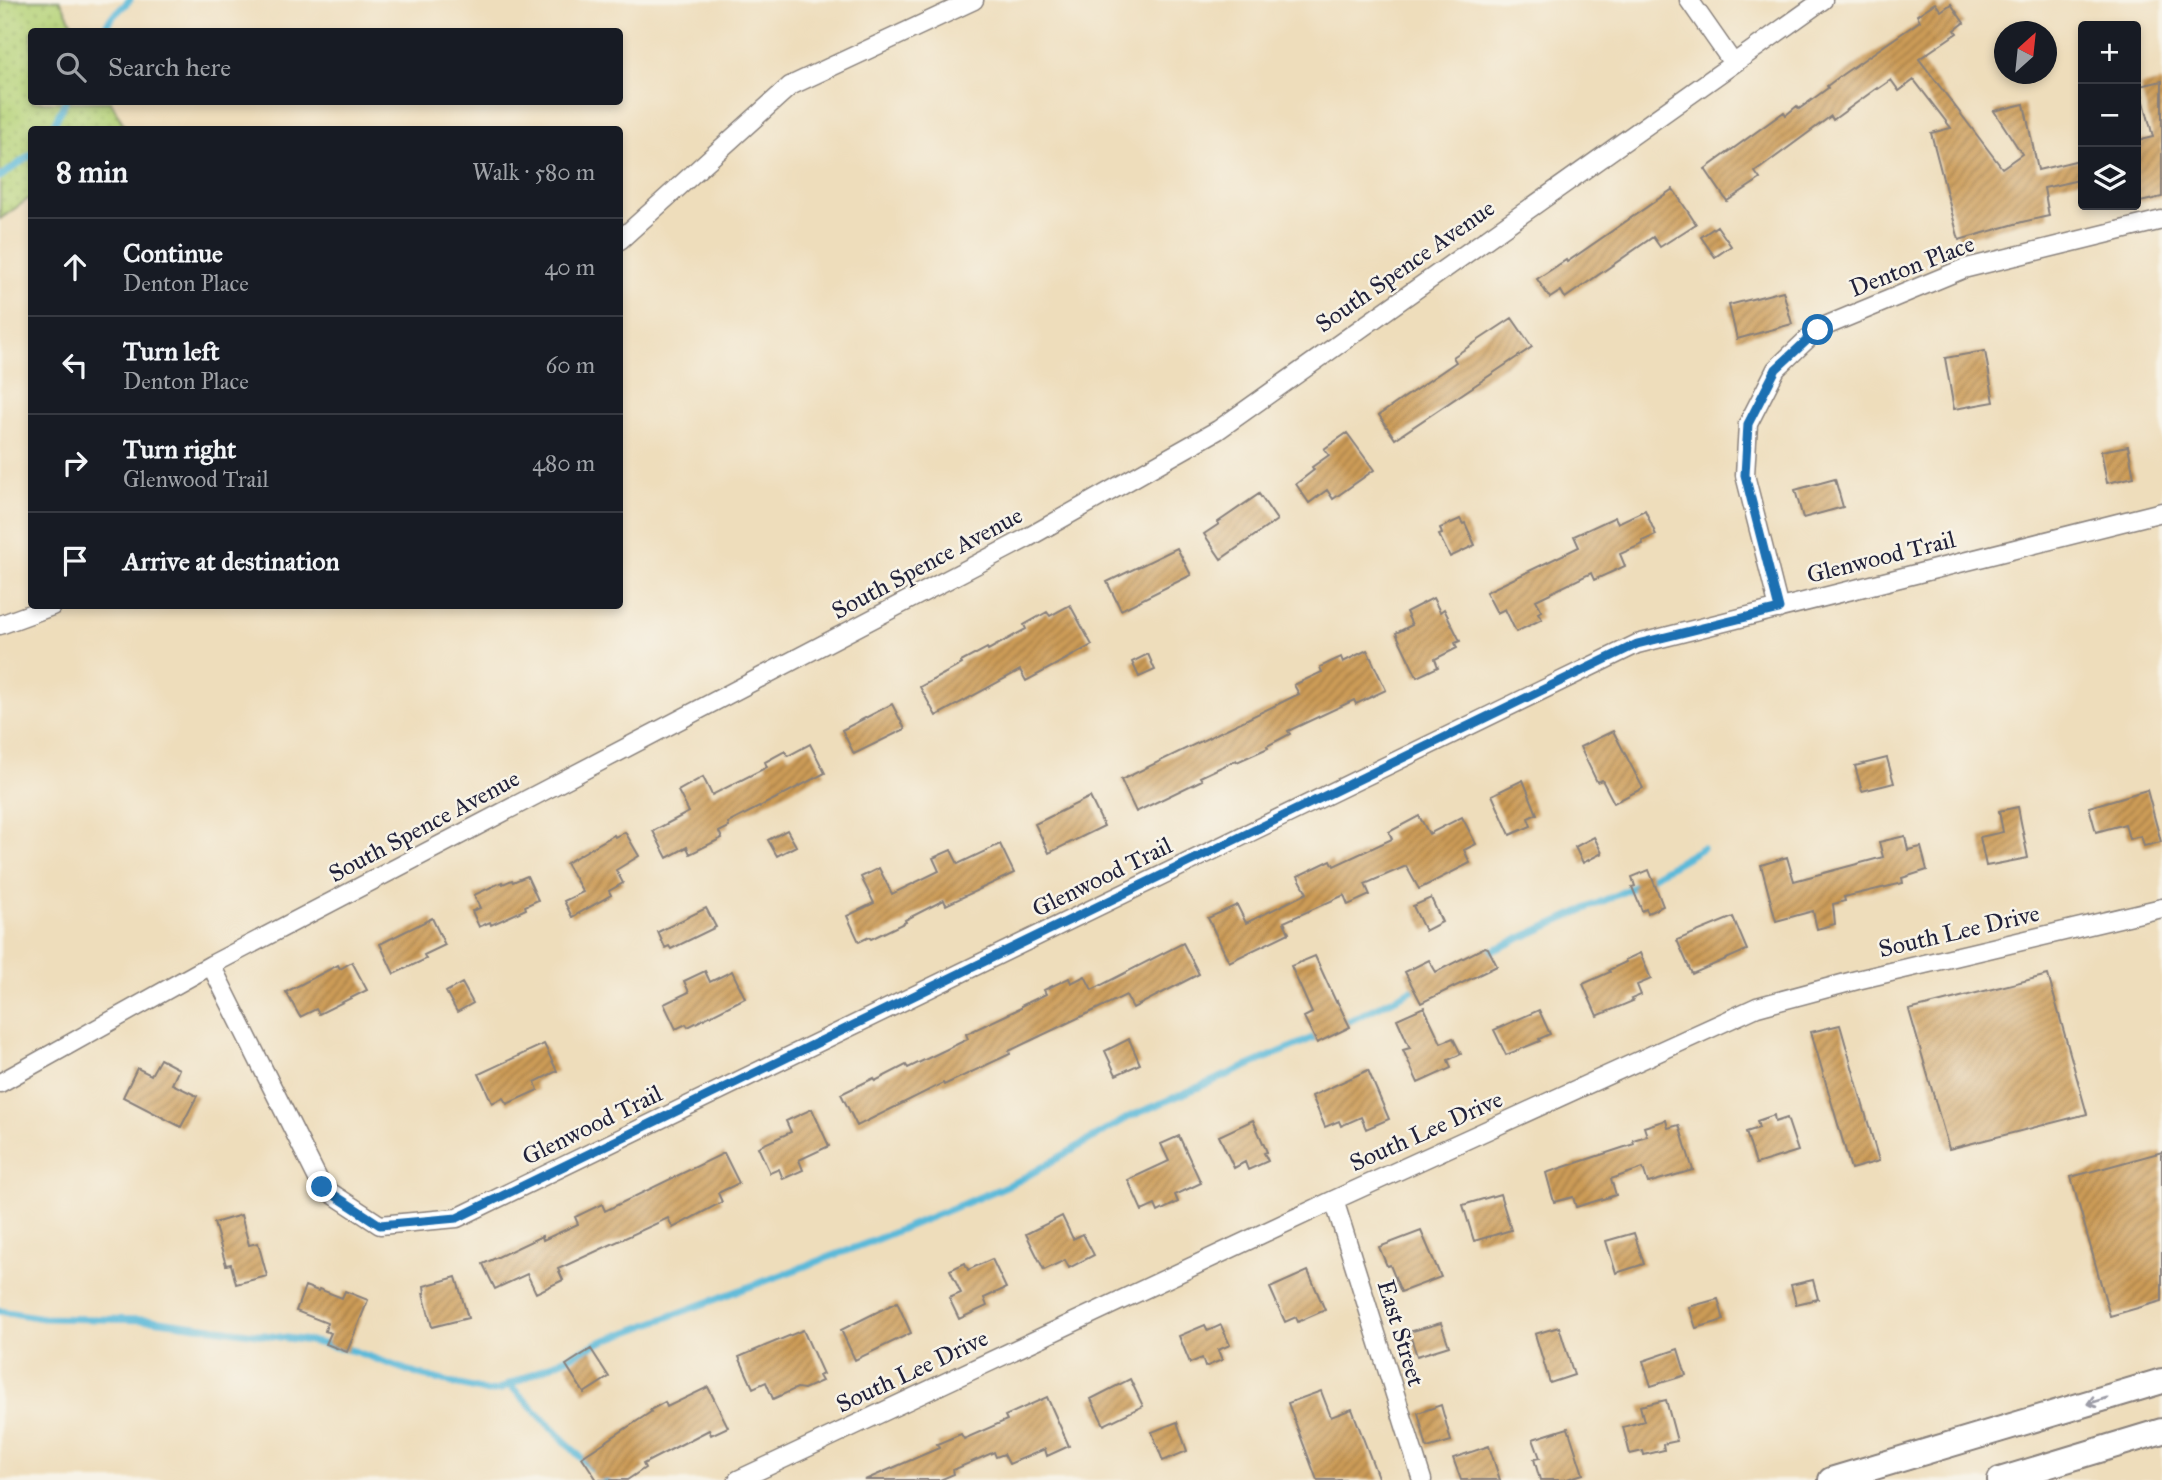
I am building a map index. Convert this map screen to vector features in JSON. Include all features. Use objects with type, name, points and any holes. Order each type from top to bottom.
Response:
[{"type":"street","points":[[623,237],[790,86],[974,0]]},
{"type":"street","points":[[1689,0],[1733,63]]},
{"type":"street","name":"South Spence Avenue","points":[[0,1083],[211,965],[1027,538],[1218,430],[1823,0]]},
{"type":"street","name":"Denton Place","points":[[1779,609],[1745,475],[1748,424],[1776,369],[1818,330],[1963,269],[2162,220]]},
{"type":"street","name":"Glenwood Trail","points":[[211,965],[322,1187],[380,1225],[457,1218],[1637,644],[2162,512]]},
{"type":"street","points":[[0,625],[44,609]]},
{"type":"street","name":"South Lee Drive","points":[[738,1480],[1334,1200],[1758,1007],[1857,980],[2162,908]]},
{"type":"street","name":"East Street","points":[[1334,1200],[1422,1480]]},
{"type":"street","points":[[1831,1480],[2162,1381]]},
{"type":"street","points":[[2000,1480],[2162,1431]]},
{"type":"green space","points":[[0,0],[60,0],[74,28],[28,28],[28,105],[113,105],[124,126],[28,126],[28,199],[0,219]]},
{"type":"building","points":[[1935,3],[1941,11],[1951,4],[1964,23],[1955,30],[1957,33],[1919,59],[2002,168],[2022,154],[1994,111],[2024,104],[2038,170],[2078,160],[2078,180],[2044,188],[2049,216],[1959,240],[1931,133],[1951,128],[1914,80],[1899,91],[1891,80],[1833,120],[1831,116],[1755,172],[1760,179],[1727,201],[1705,169],[1784,112],[1786,115],[1797,106],[1799,109],[1828,88],[1827,86],[1843,74],[1920,21],[1917,15]]},
{"type":"building","points":[[2162,81],[2162,197],[2141,202],[2141,140],[2153,137],[2141,86]]},
{"type":"building","points":[[1673,189],[1696,224],[1660,247],[1653,237],[1565,298],[1561,291],[1550,298],[1537,279],[1566,260],[1567,262]]},
{"type":"building","points":[[1717,226],[1731,246],[1715,257],[1701,237]]},
{"type":"building","points":[[1783,291],[1792,324],[1737,339],[1729,305]]},
{"type":"building","points":[[1512,318],[1532,347],[1395,439],[1379,415],[1456,362],[1453,357]]},
{"type":"building","points":[[1985,351],[1994,402],[1954,409],[1945,358]]},
{"type":"building","points":[[1347,433],[1374,470],[1333,499],[1327,490],[1309,503],[1296,484],[1314,470],[1312,467],[1329,455],[1324,449]]},
{"type":"building","points":[[2128,446],[2134,477],[2107,483],[2101,451]]},
{"type":"building","points":[[1835,479],[1843,507],[1803,518],[1795,490]]},
{"type":"building","points":[[1259,494],[1277,520],[1221,559],[1204,534]]},
{"type":"building","points":[[1645,510],[1656,535],[1620,554],[1625,566],[1594,580],[1591,573],[1536,600],[1542,611],[1538,613],[1542,619],[1516,632],[1505,609],[1497,613],[1486,592],[1579,547],[1574,536],[1615,517],[1618,523]]},
{"type":"building","points":[[1460,519],[1465,523],[1475,545],[1450,557],[1439,535],[1442,534],[1440,528]]},
{"type":"building","points":[[1177,548],[1191,575],[1121,610],[1107,582]]},
{"type":"building","points":[[1433,598],[1440,612],[1444,609],[1460,641],[1455,643],[1457,648],[1435,659],[1438,667],[1417,677],[1396,633],[1412,625],[1406,612]]},
{"type":"building","points":[[1070,605],[1092,645],[1026,681],[1020,670],[936,716],[920,687],[962,664],[961,662],[1026,629],[1024,625],[1047,612],[1050,616]]},
{"type":"building","points":[[1367,650],[1386,690],[1356,704],[1354,700],[1288,731],[1290,734],[1267,746],[1268,748],[1200,777],[1202,780],[1136,812],[1121,780],[1299,694],[1294,685],[1322,672],[1320,667],[1341,657],[1343,662]]},
{"type":"building","points":[[1148,654],[1155,670],[1139,677],[1132,662]]},
{"type":"building","points":[[892,704],[905,729],[854,754],[842,730]]},
{"type":"building","points":[[1613,731],[1643,788],[1614,803],[1602,780],[1597,782],[1580,747]]},
{"type":"building","points":[[810,744],[825,773],[728,823],[729,827],[719,832],[722,838],[690,854],[687,847],[667,858],[653,831],[689,812],[678,791],[703,777],[712,795],[767,767],[765,762],[785,751],[788,756]]},
{"type":"building","points":[[1887,758],[1894,783],[1862,791],[1855,766]]},
{"type":"building","points":[[1523,780],[1537,814],[1528,818],[1531,826],[1510,835],[1492,795]]},
{"type":"building","points":[[2147,790],[2161,842],[2144,846],[2141,836],[2129,839],[2125,824],[2096,832],[2089,807]]},
{"type":"building","points":[[1090,797],[1104,826],[1049,853],[1035,824]]},
{"type":"building","points":[[2018,807],[2028,858],[1986,866],[1980,837],[2003,832],[1999,811]]},
{"type":"building","points":[[1419,816],[1429,834],[1462,817],[1476,844],[1464,850],[1470,863],[1419,889],[1406,866],[1365,884],[1370,895],[1348,905],[1344,895],[1284,922],[1289,933],[1229,962],[1208,918],[1237,905],[1246,923],[1307,893],[1298,876],[1331,860],[1334,866],[1392,839],[1389,832]]},
{"type":"building","points":[[787,830],[796,846],[777,856],[768,840]]},
{"type":"building","points":[[625,832],[639,856],[616,870],[623,883],[609,891],[611,895],[572,917],[564,901],[583,892],[566,863],[614,835],[615,837]]},
{"type":"building","points":[[1905,836],[1908,850],[1921,847],[1927,870],[1902,878],[1903,883],[1844,897],[1845,901],[1833,904],[1835,924],[1817,929],[1813,911],[1776,921],[1761,865],[1787,857],[1794,881],[1883,857],[1879,842]]},
{"type":"building","points":[[1594,837],[1602,853],[1583,863],[1575,847]]},
{"type":"building","points":[[1000,844],[1014,873],[946,905],[944,900],[905,920],[906,922],[859,942],[847,916],[874,903],[861,877],[879,868],[892,894],[939,871],[933,858],[951,850],[958,864]]},
{"type":"building","points":[[1649,870],[1663,906],[1648,913],[1646,909],[1642,911],[1632,887],[1635,886],[1632,877]]},
{"type":"building","points":[[527,876],[538,900],[525,906],[526,909],[491,925],[490,922],[479,927],[472,911],[480,908],[474,895],[502,882],[513,882]]},
{"type":"building","points":[[1431,898],[1442,922],[1425,931],[1413,906]]},
{"type":"building","points":[[706,908],[716,927],[671,949],[669,946],[665,948],[658,932]]},
{"type":"building","points":[[1733,917],[1747,950],[1692,974],[1677,940]]},
{"type":"building","points":[[432,918],[445,945],[424,955],[426,959],[394,974],[380,944]]},
{"type":"building","points":[[1183,943],[1199,974],[1133,1008],[1126,995],[1009,1051],[1010,1054],[944,1085],[943,1083],[857,1126],[841,1094],[906,1065],[908,1068],[968,1039],[966,1034],[1021,1008],[1046,994],[1044,990],[1069,978],[1071,983],[1085,976],[1092,990]]},
{"type":"building","points":[[1485,947],[1497,966],[1421,1003],[1405,972],[1429,960],[1436,972]]},
{"type":"building","points":[[1640,953],[1651,979],[1637,985],[1641,995],[1597,1016],[1583,984],[1610,972],[1609,970]]},
{"type":"building","points":[[1315,956],[1350,1027],[1317,1043],[1304,1017],[1312,1013],[1291,966]]},
{"type":"building","points":[[352,962],[367,990],[319,1014],[316,1009],[300,1017],[286,992],[338,965],[340,969]]},
{"type":"building","points":[[705,971],[710,982],[732,971],[745,998],[688,1027],[686,1024],[676,1029],[664,1004],[689,992],[684,981]]},
{"type":"building","points":[[2048,975],[2087,1114],[1949,1149],[1909,1010]]},
{"type":"building","points":[[462,983],[473,1003],[457,1012],[446,992]]},
{"type":"building","points":[[1424,1007],[1441,1043],[1453,1038],[1461,1054],[1448,1060],[1451,1068],[1418,1083],[1403,1050],[1410,1048],[1397,1019]]},
{"type":"building","points":[[1539,1010],[1550,1034],[1506,1055],[1494,1030]]},
{"type":"building","points":[[1840,1025],[1879,1161],[1851,1169],[1811,1032]]},
{"type":"building","points":[[1129,1039],[1140,1064],[1116,1075],[1105,1051]]},
{"type":"building","points":[[544,1044],[557,1071],[535,1082],[538,1090],[507,1104],[503,1098],[492,1103],[479,1074]]},
{"type":"building","points":[[160,1059],[179,1069],[172,1084],[197,1096],[181,1127],[123,1097],[137,1068],[151,1075]]},
{"type":"building","points":[[1368,1070],[1389,1119],[1366,1129],[1361,1117],[1341,1126],[1339,1121],[1325,1127],[1312,1096]]},
{"type":"building","points":[[812,1109],[829,1146],[799,1160],[803,1170],[783,1179],[779,1169],[770,1173],[758,1147],[791,1132],[786,1121]]},
{"type":"building","points":[[1774,1115],[1775,1122],[1787,1118],[1798,1151],[1756,1164],[1746,1132],[1759,1128],[1757,1121]]},
{"type":"building","points":[[1253,1120],[1267,1152],[1264,1153],[1268,1161],[1248,1170],[1245,1162],[1234,1168],[1219,1136]]},
{"type":"building","points":[[1666,1120],[1668,1128],[1679,1125],[1693,1170],[1648,1183],[1643,1168],[1611,1179],[1616,1195],[1576,1207],[1573,1197],[1554,1202],[1546,1173],[1634,1144],[1633,1140],[1647,1136],[1644,1127]]},
{"type":"building","points":[[1179,1136],[1201,1183],[1175,1195],[1178,1202],[1158,1212],[1155,1205],[1142,1211],[1128,1180],[1169,1161],[1161,1144]]},
{"type":"building","points":[[2162,1152],[2162,1301],[2110,1316],[2071,1177]]},
{"type":"building","points":[[724,1153],[739,1183],[718,1193],[722,1202],[673,1228],[668,1218],[558,1269],[563,1280],[536,1293],[527,1274],[495,1289],[483,1264],[542,1236],[543,1240],[578,1224],[575,1217],[602,1204],[605,1211]]},
{"type":"building","points":[[1500,1194],[1511,1230],[1474,1241],[1463,1205]]},
{"type":"building","points":[[241,1215],[249,1245],[258,1243],[267,1276],[236,1284],[231,1264],[226,1265],[214,1223]]},
{"type":"building","points":[[1062,1216],[1073,1239],[1083,1234],[1094,1255],[1069,1268],[1065,1260],[1044,1270],[1026,1234]]},
{"type":"building","points":[[1421,1231],[1441,1277],[1401,1292],[1379,1247]]},
{"type":"building","points":[[1634,1233],[1644,1264],[1616,1273],[1606,1241]]},
{"type":"building","points":[[992,1259],[1006,1288],[984,1298],[987,1306],[959,1319],[949,1298],[961,1293],[950,1270],[965,1263],[968,1270]]},
{"type":"building","points":[[1308,1271],[1325,1310],[1298,1322],[1296,1317],[1285,1322],[1270,1288]]},
{"type":"building","points":[[456,1277],[468,1318],[432,1327],[423,1293],[424,1286]]},
{"type":"building","points":[[1813,1280],[1818,1299],[1796,1304],[1791,1285]]},
{"type":"building","points":[[305,1286],[342,1298],[345,1291],[368,1300],[347,1352],[326,1344],[331,1333],[325,1331],[327,1323],[296,1311]]},
{"type":"building","points":[[1718,1299],[1724,1320],[1696,1328],[1689,1307]]},
{"type":"building","points":[[897,1302],[911,1333],[855,1360],[841,1330]]},
{"type":"building","points":[[1441,1323],[1449,1346],[1417,1356],[1409,1332]]},
{"type":"building","points":[[1205,1325],[1208,1331],[1221,1325],[1230,1345],[1218,1350],[1222,1360],[1205,1367],[1202,1358],[1190,1363],[1179,1336]]},
{"type":"building","points":[[1559,1327],[1574,1375],[1550,1383],[1535,1334]]},
{"type":"building","points":[[803,1330],[823,1374],[819,1376],[822,1381],[773,1399],[766,1382],[753,1388],[739,1357]]},
{"type":"building","points":[[591,1349],[609,1377],[584,1393],[566,1365]]},
{"type":"building","points":[[1678,1349],[1686,1375],[1651,1386],[1643,1361]]},
{"type":"building","points":[[1130,1379],[1143,1406],[1104,1425],[1091,1399]]},
{"type":"building","points":[[708,1387],[728,1427],[711,1435],[709,1430],[643,1464],[645,1468],[627,1480],[597,1480],[582,1457],[651,1412],[650,1410],[665,1402],[667,1407]]},
{"type":"building","points":[[1321,1391],[1331,1417],[1352,1409],[1379,1480],[1317,1480],[1288,1403]]},
{"type":"building","points":[[1047,1397],[1069,1446],[1047,1456],[1045,1449],[1009,1464],[1004,1454],[996,1457],[994,1452],[953,1470],[954,1474],[940,1480],[865,1480],[939,1448],[937,1444],[961,1434],[964,1439],[1007,1420],[1005,1416]]},
{"type":"building","points":[[1666,1400],[1677,1441],[1663,1444],[1664,1450],[1644,1455],[1643,1451],[1630,1454],[1623,1427],[1644,1421],[1640,1406]]},
{"type":"building","points":[[1441,1405],[1451,1441],[1427,1448],[1418,1413]]},
{"type":"building","points":[[1177,1422],[1187,1451],[1163,1461],[1152,1432]]},
{"type":"building","points":[[1568,1428],[1583,1474],[1564,1480],[1540,1480],[1534,1459],[1540,1458],[1533,1439]]},
{"type":"building","points":[[1489,1446],[1500,1480],[1461,1480],[1453,1458]]},
{"type":"waterway","points":[[105,28],[130,0]]},
{"type":"waterway","points":[[53,126],[64,105]]},
{"type":"waterway","points":[[0,177],[28,157]]},
{"type":"waterway","points":[[1483,955],[1634,887],[1702,848]]},
{"type":"waterway","points":[[1339,1026],[1422,985]]},
{"type":"waterway","points":[[0,1311],[43,1318],[152,1320],[309,1341],[354,1351],[420,1375],[488,1392],[499,1390],[598,1343],[870,1242],[997,1190],[1020,1180],[1129,1117],[1322,1034]]},
{"type":"waterway","points":[[509,1384],[606,1480]]},
{"type":"route","points":[[322,1187],[380,1225],[457,1218],[1637,644],[1779,609],[1745,475],[1748,424],[1776,369],[1818,330]]}]
